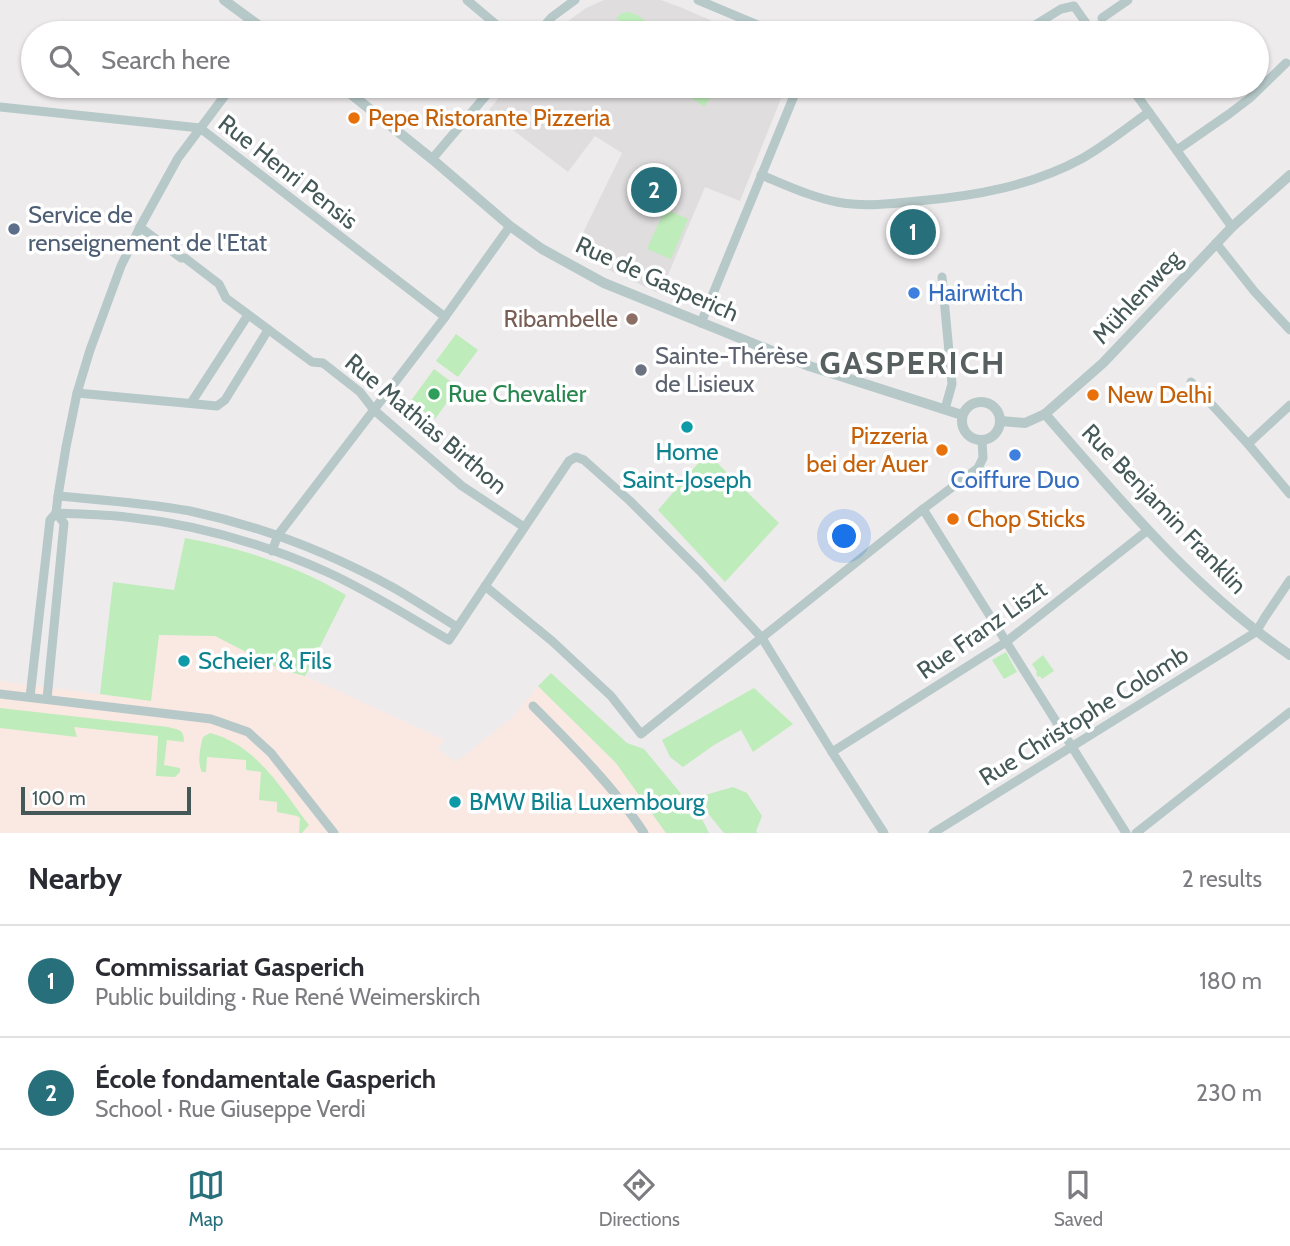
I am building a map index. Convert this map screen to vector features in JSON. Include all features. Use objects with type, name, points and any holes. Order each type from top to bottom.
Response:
[{"type":"street","points":[[224,0],[253,21]]},
{"type":"street","points":[[467,0],[492,21]]},
{"type":"street","points":[[548,21],[575,0]]},
{"type":"street","points":[[698,0],[748,21]]},
{"type":"street","points":[[1102,18],[1128,0]]},
{"type":"street","points":[[1042,21],[1061,9],[1074,6],[1084,21]]},
{"type":"street","points":[[1269,80],[1286,63]]},
{"type":"street","points":[[30,697],[50,520],[56,513],[77,393],[90,350],[121,266],[140,227],[177,158],[223,98]]},
{"type":"street","name":"Rue de Gasperich","points":[[356,98],[510,226],[542,249],[593,278],[808,366],[962,415]]},
{"type":"street","points":[[432,159],[484,98]]},
{"type":"street","points":[[701,323],[792,98]]},
{"type":"street","points":[[1139,98],[1232,227]]},
{"type":"street","points":[[1177,150],[1250,98]]},
{"type":"street","name":"Rue Henri Pensis","points":[[0,107],[200,128],[445,317]]},
{"type":"street","points":[[761,175],[821,198],[839,202],[877,205],[974,195],[1048,175],[1084,157],[1149,112]]},
{"type":"street","name":"Mühlenweg","points":[[1001,421],[1025,423],[1045,414],[1103,363],[1232,227],[1290,176]]},
{"type":"street","points":[[272,551],[278,535],[445,317],[510,226]]},
{"type":"street","name":"Rue Mathias Birthon","points":[[140,227],[219,284],[226,298],[268,330],[312,362],[323,363],[360,392],[374,410],[462,486],[524,527]]},
{"type":"street","points":[[1216,243],[1254,291],[1290,330]]},
{"type":"street","points":[[942,277],[952,384],[945,409]]},
{"type":"street","points":[[191,403],[248,314]]},
{"type":"street","points":[[77,393],[217,406],[225,400],[268,330]]},
{"type":"street","points":[[1191,382],[1290,494]]},
{"type":"street","points":[[985,401],[996,408],[1001,421],[993,436],[982,440],[974,439],[964,429],[962,415],[971,404],[985,401]]},
{"type":"street","points":[[1248,444],[1290,405]]},
{"type":"street","name":"Rue Benjamin Franklin","points":[[1045,414],[1189,573],[1256,632],[1290,655]]},
{"type":"street","points":[[485,586],[552,641],[611,696],[641,734],[978,468],[983,458],[982,440]]},
{"type":"street","points":[[56,513],[126,517],[232,537],[328,573],[449,640],[569,461],[576,457],[584,460],[630,501],[762,638],[884,833]]},
{"type":"street","points":[[58,496],[188,511],[278,535],[334,558],[394,589],[456,629]]},
{"type":"street","points":[[923,509],[1125,833]]},
{"type":"street","points":[[47,699],[64,523],[56,513]]},
{"type":"street","name":"Rue Franz Liszt","points":[[832,752],[1006,642],[1148,530]]},
{"type":"street","points":[[1256,632],[1290,580]]},
{"type":"street","points":[[386,603],[394,589]]},
{"type":"street","name":"Rue Christophe Colomb","points":[[933,833],[1256,632]]},
{"type":"street","points":[[0,694],[211,719],[247,732],[271,753],[334,833]]},
{"type":"street","points":[[533,706],[591,768],[644,833]]},
{"type":"street","points":[[1136,833],[1290,712]]},
{"type":"shaded area","points":[[604,0],[661,0],[712,21],[568,21],[586,8]]},
{"type":"shaded area","points":[[499,98],[781,98],[740,201],[705,187],[660,294],[573,253],[622,153],[595,136],[568,172],[488,111]]},
{"type":"shaded area","points":[[159,635],[215,636],[281,670],[305,676],[445,740],[437,748],[456,762],[514,716],[538,686],[616,763],[666,833],[0,833],[0,681],[151,701]]},
{"type":"green space","points":[[629,12],[646,21],[620,21],[616,18]]},
{"type":"green space","points":[[692,98],[710,98],[704,107]]},
{"type":"green space","points":[[665,209],[688,219],[671,259],[647,249]]},
{"type":"green space","name":"Rue Chevalier","points":[[456,334],[478,350],[458,377],[436,361]]},
{"type":"green space","name":"Rue Chevalier","points":[[434,369],[458,387],[435,419],[410,402]]},
{"type":"green space","points":[[707,453],[779,523],[725,582],[658,510]]},
{"type":"green space","points":[[185,538],[268,559],[308,575],[346,595],[305,676],[281,670],[215,636],[159,635],[151,701],[100,694],[113,582],[174,590]]},
{"type":"green space","points":[[1006,652],[1017,672],[1004,679],[992,660]]},
{"type":"green space","points":[[1043,655],[1054,671],[1042,679],[1036,674],[1032,664]]},
{"type":"green space","points":[[551,673],[627,743],[644,749],[702,819],[709,833],[666,833],[616,763],[538,686]]},
{"type":"green space","points":[[754,688],[793,724],[753,752],[741,730],[683,767],[670,757],[662,740]]},
{"type":"green space","points":[[0,708],[178,730],[182,732],[184,742],[167,740],[164,765],[180,768],[180,772],[175,777],[156,776],[158,736],[74,727],[77,737],[0,728]]},
{"type":"green space","points":[[210,733],[242,748],[267,770],[309,825],[302,833],[299,833],[300,818],[277,812],[277,802],[259,800],[261,772],[246,770],[246,760],[207,757],[206,772],[202,772],[199,759],[201,746],[203,737]]},
{"type":"green space","points":[[733,787],[747,793],[762,816],[756,831],[758,833],[724,833],[698,797]]},
{"type":"place","name":"Pepe Ristorante Pizzeria","points":[[354,118]]},
{"type":"place","name":"École fondamentale Gasperich","points":[[654,190]]},
{"type":"place","name":"Service de renseignement de l'Etat","points":[[14,229]]},
{"type":"place","name":"Commissariat Gasperich","points":[[913,232]]},
{"type":"place","name":"Hairwitch","points":[[914,293]]},
{"type":"place","name":"Ribambelle","points":[[632,319]]},
{"type":"place","name":"Sainte-Thérèse de Lisieux","points":[[641,370]]},
{"type":"place","name":"Rue Chevalier","points":[[434,394]]},
{"type":"place","name":"New Delhi","points":[[1093,395]]},
{"type":"place","name":"Home Saint-Joseph","points":[[687,427]]},
{"type":"place","name":"Pizzeria bei der Auer","points":[[942,450]]},
{"type":"place","name":"Coiffure Duo","points":[[1015,455]]},
{"type":"place","name":"Chop Sticks","points":[[953,519]]},
{"type":"place","name":"Scheier & Fils","points":[[184,661]]},
{"type":"place","name":"BMW Bilia Luxembourg","points":[[455,802]]},
{"type":"district","name":"GASPERICH","points":[[913,363]]}]
